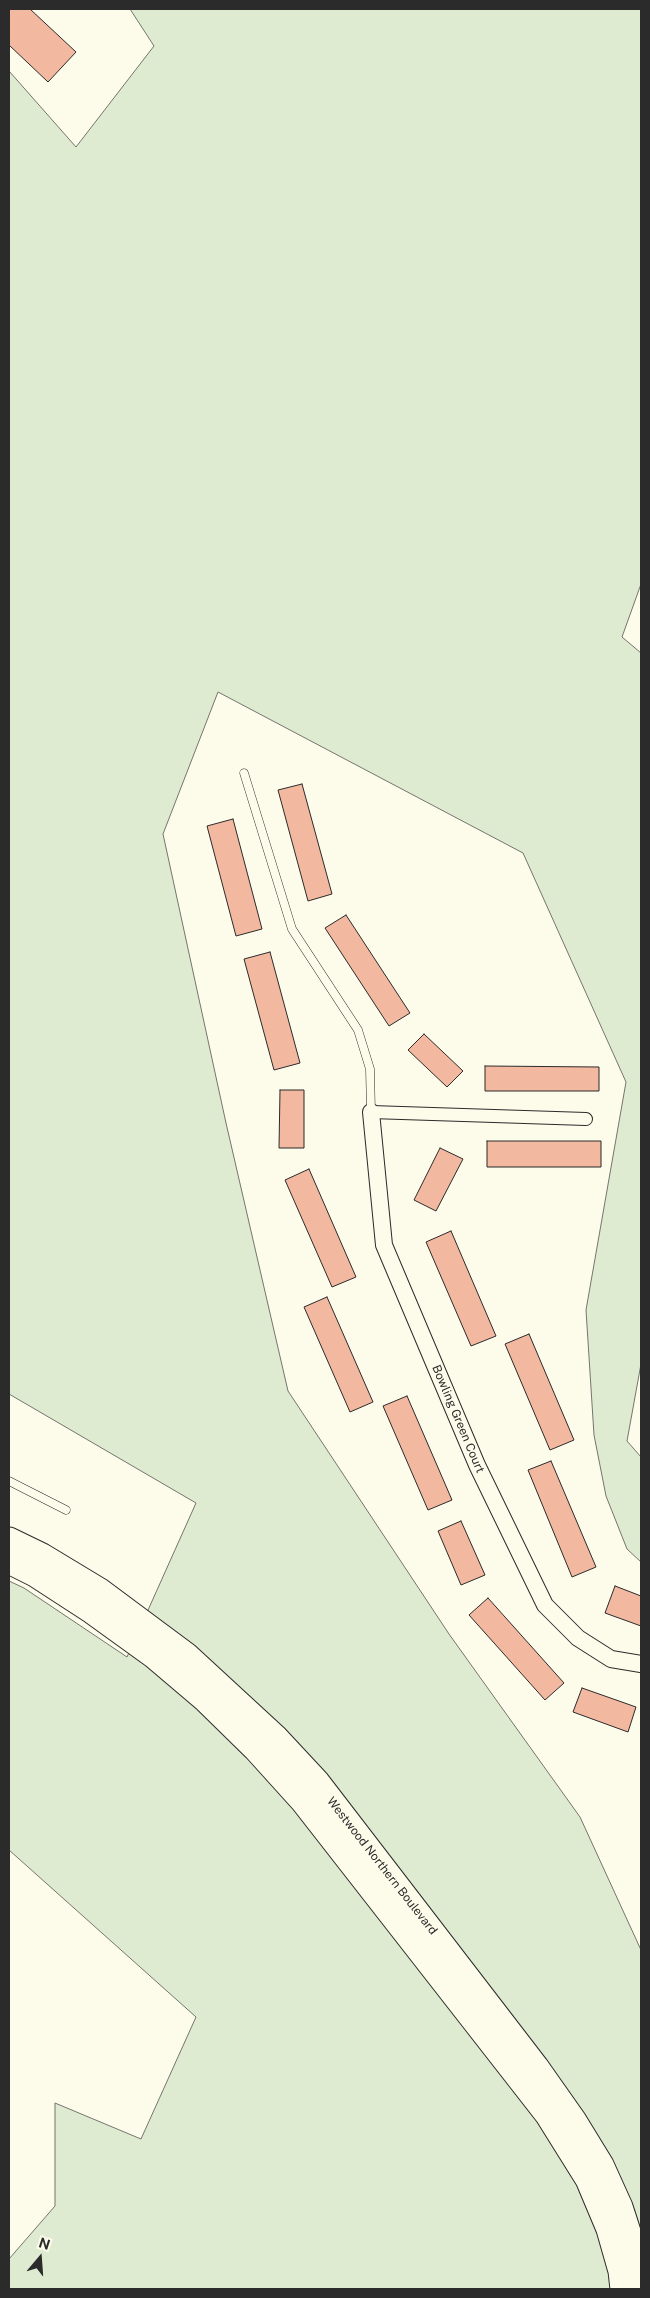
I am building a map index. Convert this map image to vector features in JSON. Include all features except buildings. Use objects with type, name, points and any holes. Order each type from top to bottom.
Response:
[{"type":"main road","name":"Westwood Northern Boulevard","points":[[9,1540],[42,1556],[100,1591],[186,1655],[276,1738],[317,1782],[536,2066],[574,2121],[601,2165],[620,2207],[632,2241],[641,2288]]},
{"type":"main road","name":"Westwood Northern Boulevard","points":[[9,1561],[35,1574],[92,1611],[153,1655],[206,1700],[256,1749],[303,1801],[548,2115],[588,2179],[609,2229],[621,2271],[623,2289]]},
{"type":"street","points":[[372,1112],[586,1119]]},
{"type":"street","name":"Bowling Green Court","points":[[372,1112],[384,1245],[477,1465],[536,1587],[545,1605],[578,1638],[611,1659],[641,1664]]},
{"type":"lane","points":[[244,773],[292,929],[358,1030],[370,1069],[372,1112]]},
{"type":"lane","points":[[9,1481],[66,1510]]},
{"type":"green space","points":[[130,9],[641,9],[641,584],[622,637],[641,653],[641,1364],[627,1441],[641,1457],[641,1562],[627,1549],[606,1496],[594,1435],[586,1310],[626,1082],[523,853],[218,692],[163,834],[226,1123],[288,1391],[449,1634],[580,1817],[641,1950],[641,2289],[9,2289],[9,2259],[55,2206],[55,2103],[141,2139],[196,2017],[9,1850],[9,1581],[24,1588],[127,1657],[196,1503],[9,1394],[9,71],[76,147],[154,46]]}]
